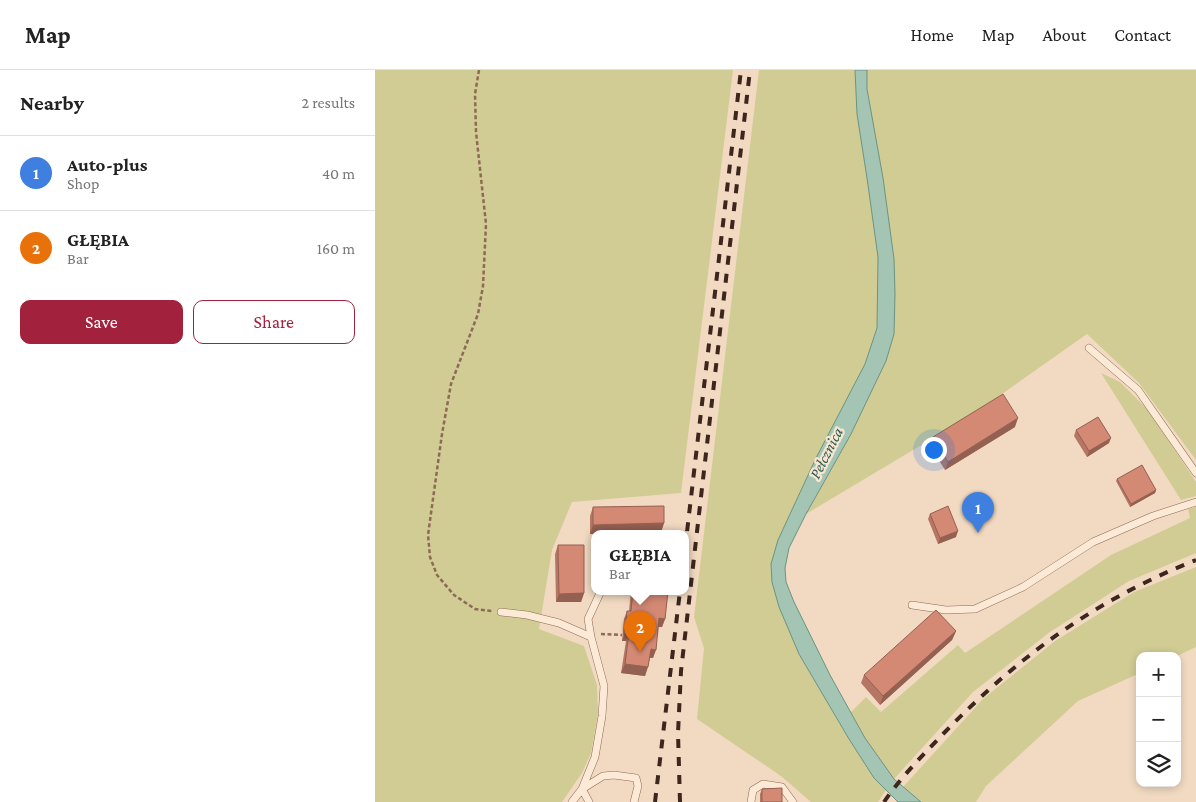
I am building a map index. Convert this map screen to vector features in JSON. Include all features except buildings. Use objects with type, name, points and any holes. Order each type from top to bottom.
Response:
[{"type":"lane","points":[[1089,348],[1138,390],[1196,472]]},
{"type":"lane","points":[[912,605],[946,610],[975,609],[1023,587],[1093,542],[1153,516],[1196,502]]},
{"type":"lane","points":[[572,802],[582,789],[595,757],[602,716],[604,686],[588,619],[599,595]]},
{"type":"lane","points":[[501,612],[527,615],[559,623],[591,637]]},
{"type":"lane","points":[[582,789],[603,776],[614,775],[636,778],[638,786],[634,802]]},
{"type":"lane","points":[[751,802],[753,790],[763,784],[782,787],[793,802]]},
{"type":"lane","points":[[582,789],[589,802]]},
{"type":"path","points":[[479,70],[475,94],[476,132],[486,224],[483,286],[477,314],[451,384],[428,535],[430,557],[437,575],[454,595],[475,609],[501,612]]},
{"type":"path","points":[[600,634],[622,636]]},
{"type":"shaded area","points":[[375,70],[733,70],[681,493],[572,502],[552,550],[539,629],[584,646],[597,685],[598,713],[591,753],[582,773],[562,802],[375,802]]},
{"type":"shaded area","points":[[759,70],[855,70],[857,114],[878,257],[877,328],[865,364],[816,458],[778,540],[771,564],[772,582],[799,654],[849,739],[874,778],[886,790],[878,802],[811,802],[781,776],[697,719],[704,648],[694,617]]},
{"type":"shaded area","points":[[867,70],[1196,70],[1196,460],[1139,383],[1087,334],[975,413],[806,514],[851,434],[886,361],[894,259],[883,178],[867,89]]},
{"type":"shaded area","points":[[1101,373],[1120,382],[1148,410],[1196,482],[1196,496],[1181,500]]},
{"type":"shaded area","points":[[1196,507],[1196,553],[1129,581],[1050,632],[973,692],[894,779],[865,738],[851,712],[866,697],[881,712],[958,645],[965,653],[1111,555],[1190,518],[1188,509]]},
{"type":"shaded area","points":[[1196,567],[1196,647],[1181,654],[1181,652],[1136,652],[1136,675],[1078,701],[986,786],[976,802],[921,802],[903,787],[983,699],[1055,641],[1134,592]]},
{"type":"water","name":"Pełcznica","points":[[855,70],[867,70],[867,89],[883,178],[894,259],[894,334],[886,361],[851,434],[789,548],[785,568],[786,582],[830,675],[865,738],[894,779],[921,802],[898,802],[874,778],[799,654],[779,607],[772,582],[771,564],[778,540],[816,458],[865,364],[877,328],[878,257],[857,114]]},
{"type":"railway","points":[[687,530],[741,70]]},
{"type":"railway","points":[[680,802],[678,733],[681,671],[750,70]]},
{"type":"railway","points":[[884,802],[905,775],[944,733],[972,705],[1030,655],[1092,612],[1125,593],[1196,560]]},
{"type":"railway","points":[[655,802],[680,595]]},
{"type":"place","name":"Auto-plus","points":[[978,533]]},
{"type":"place","name":"GŁĘBIA","points":[[640,652]]}]
